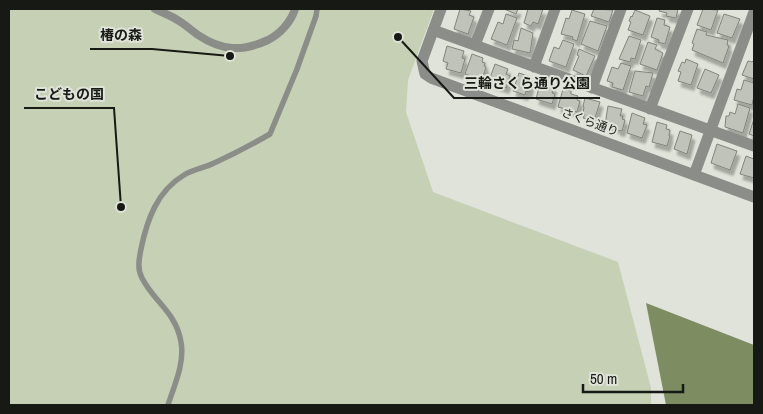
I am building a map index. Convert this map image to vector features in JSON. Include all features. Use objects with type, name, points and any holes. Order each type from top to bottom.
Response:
[{"type":"street","points":[[155,9],[180,21],[198,35],[218,46],[237,48],[254,46],[276,36],[293,16],[295,9]]},
{"type":"street","name":"さくら通り","points":[[441,9],[422,61],[425,74],[431,78],[754,197]]},
{"type":"street","points":[[475,45],[489,9]]},
{"type":"street","points":[[534,66],[556,9]]},
{"type":"street","points":[[592,88],[621,9]]},
{"type":"street","points":[[650,108],[688,9]]},
{"type":"street","points":[[694,175],[754,12]]},
{"type":"street","points":[[433,30],[754,146]]},
{"type":"lane","points":[[168,405],[180,366],[182,351],[177,327],[169,312],[142,280],[138,271],[148,218],[164,192],[184,175],[212,164],[270,134],[297,69],[317,9]]},
{"type":"shaded area","points":[[9,9],[434,9],[408,80],[406,112],[433,192],[618,262],[651,388],[651,405],[9,405]]},
{"type":"shaded area","points":[[646,303],[754,345],[754,405],[666,405]]},
{"type":"building","points":[[460,9],[471,11],[469,15],[474,17],[468,34],[454,29]]},
{"type":"building","points":[[504,9],[518,9],[516,14]]},
{"type":"building","points":[[528,9],[543,9],[538,24],[533,22],[531,26],[524,23]]},
{"type":"building","points":[[594,9],[613,10],[609,22],[591,16]]},
{"type":"building","points":[[660,9],[678,9],[676,18],[666,16],[667,13],[659,11]]},
{"type":"building","points":[[703,9],[718,10],[711,30],[697,25]]},
{"type":"building","points":[[572,10],[585,14],[577,41],[572,39],[573,37],[561,34],[566,18],[569,19]]},
{"type":"building","points":[[635,10],[650,16],[643,35],[628,30],[631,22],[629,21]]},
{"type":"building","points":[[506,14],[517,18],[507,45],[491,39],[498,22],[503,24]]},
{"type":"building","points":[[724,14],[740,19],[732,38],[717,33]]},
{"type":"building","points":[[657,18],[665,20],[664,25],[670,27],[665,44],[651,37]]},
{"type":"building","points":[[590,21],[607,26],[598,51],[581,44]]},
{"type":"building","points":[[521,28],[533,33],[530,53],[512,49],[514,40],[518,41]]},
{"type":"building","points":[[697,29],[707,32],[706,35],[728,40],[727,45],[729,46],[723,63],[692,50],[694,44],[692,43]]},
{"type":"building","points":[[629,36],[641,40],[635,59],[631,58],[630,62],[619,59]]},
{"type":"building","points":[[563,40],[574,44],[566,67],[549,61],[554,47],[559,49]]},
{"type":"building","points":[[648,42],[657,45],[655,49],[663,53],[657,70],[640,64]]},
{"type":"building","points":[[447,46],[464,51],[462,58],[465,59],[461,73],[446,69],[448,63],[443,61]]},
{"type":"building","points":[[579,49],[595,56],[586,76],[573,70],[579,56],[577,55]]},
{"type":"building","points":[[472,54],[483,58],[482,62],[485,63],[484,66],[486,67],[482,80],[465,74]]},
{"type":"building","points":[[686,59],[698,64],[691,85],[678,81],[681,72],[678,71],[682,62],[685,63]]},
{"type":"building","points":[[754,60],[754,79],[742,75],[748,61],[752,62]]},
{"type":"building","points":[[621,63],[631,66],[623,90],[612,87],[613,83],[607,81],[612,67],[618,69]]},
{"type":"building","points":[[495,64],[508,69],[506,74],[510,76],[506,88],[491,83],[493,79],[490,78]]},
{"type":"building","points":[[705,69],[719,75],[711,93],[697,88]]},
{"type":"building","points":[[635,71],[653,73],[649,87],[646,86],[643,96],[629,92]]},
{"type":"building","points":[[519,73],[531,77],[529,92],[526,91],[525,95],[513,91]]},
{"type":"building","points":[[541,80],[551,83],[551,86],[554,87],[552,93],[555,94],[552,104],[536,99]]},
{"type":"building","points":[[744,80],[754,83],[752,105],[734,100],[737,89],[741,90]]},
{"type":"building","points":[[563,89],[571,91],[571,94],[578,96],[577,100],[580,101],[577,112],[558,107]]},
{"type":"building","points":[[585,98],[600,102],[594,121],[583,118],[585,114],[583,113],[583,106]]},
{"type":"building","points":[[738,104],[750,108],[743,133],[725,127],[726,116],[729,116],[730,112],[735,114]]},
{"type":"building","points":[[608,106],[622,109],[620,116],[623,116],[622,119],[625,120],[622,131],[605,125]]},
{"type":"building","points":[[632,113],[645,118],[643,124],[647,125],[642,138],[627,133]]},
{"type":"building","points":[[754,119],[754,136],[749,134]]},
{"type":"building","points":[[657,122],[667,125],[666,129],[670,130],[667,146],[652,142]]},
{"type":"building","points":[[680,131],[692,135],[687,154],[674,149]]},
{"type":"building","points":[[717,144],[737,151],[730,170],[711,163]]},
{"type":"building","points":[[746,156],[754,159],[754,178],[740,174]]},
{"type":"place","name":"三輪さくら通り公園","points":[[398,37]]},
{"type":"place","name":"椿の森","points":[[230,56]]},
{"type":"place","name":"こどもの国","points":[[121,207]]}]
